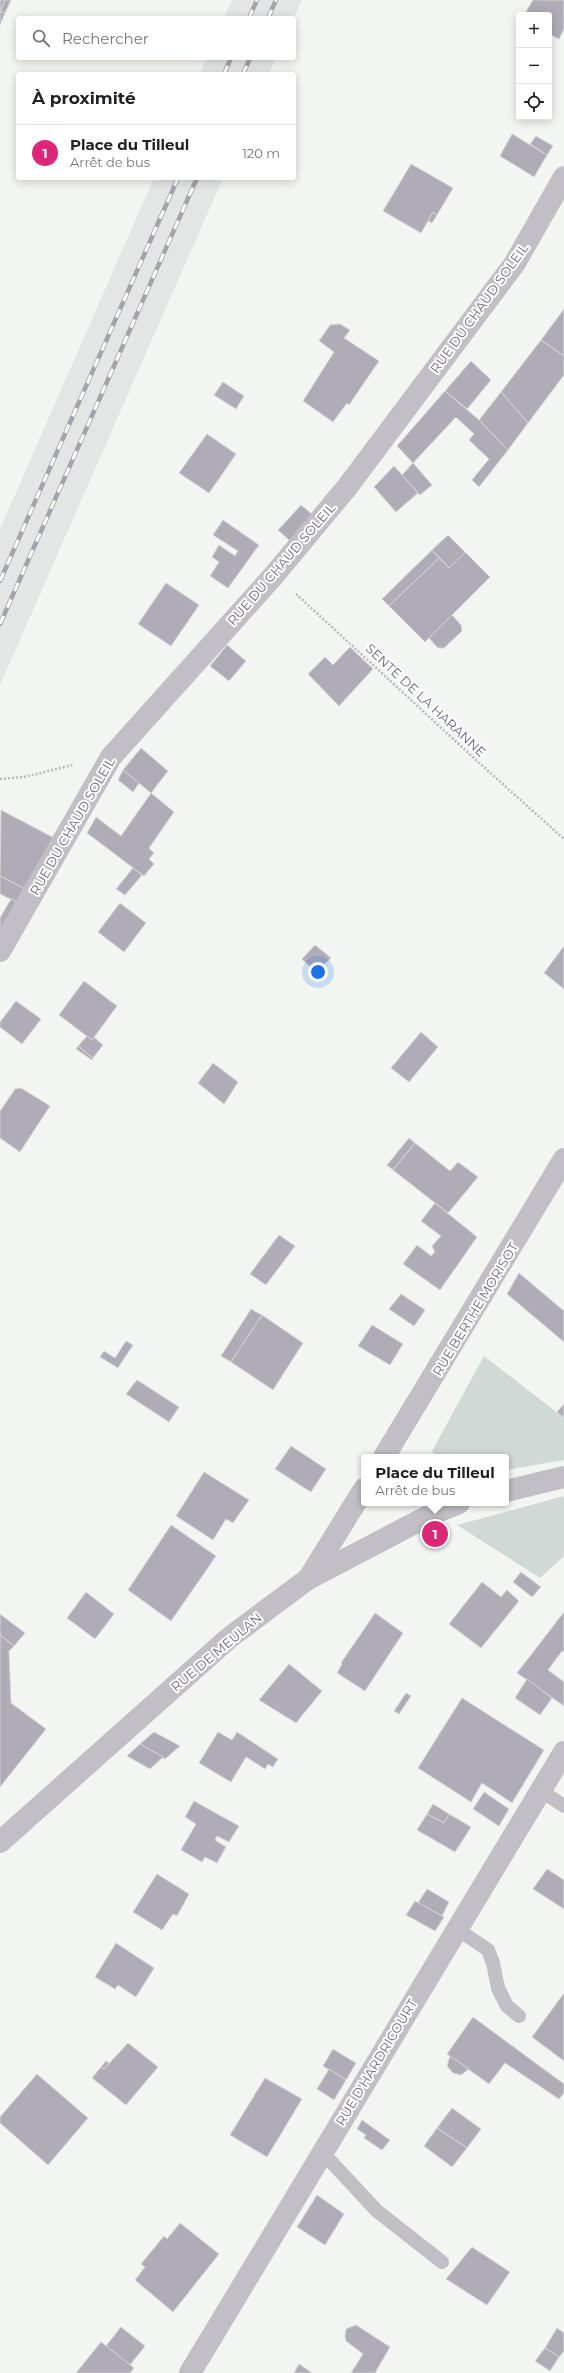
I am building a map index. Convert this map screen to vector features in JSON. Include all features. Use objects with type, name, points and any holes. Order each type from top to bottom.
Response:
[{"type":"street","name":"RUE DU CHAUD SOLEIL","points":[[0,951],[111,757],[275,574],[348,486],[515,263],[564,177]]},
{"type":"street","name":"RUE BERTHE MORISOT","points":[[386,1454],[564,1159]]},
{"type":"street","points":[[509,1490],[564,1477]]},
{"type":"street","points":[[308,1579],[361,1494]]},
{"type":"street","name":"RUE DE MEULAN","points":[[0,1842],[229,1638],[308,1579],[432,1514],[452,1506]]},
{"type":"street","name":"RUE D'HARDRICOURT","points":[[190,2373],[564,1752]]},
{"type":"lane","points":[[541,1791],[564,1806]]},
{"type":"lane","points":[[457,1928],[488,1950],[493,1963],[498,1988],[507,2006],[519,2016]]},
{"type":"lane","points":[[322,2152],[377,2211],[442,2262]]},
{"type":"path","name":"SENTE DE LA HARANNE","points":[[275,574],[476,760],[564,838]]},
{"type":"path","points":[[0,779],[24,777],[111,757]]},
{"type":"shaded area","points":[[232,0],[302,0],[295,16],[225,16]]},
{"type":"shaded area","points":[[206,60],[275,60],[270,72],[201,72]]},
{"type":"shaded area","points":[[153,180],[222,180],[0,685],[0,529]]},
{"type":"shaded area","points":[[484,1356],[564,1418],[564,1460],[509,1469],[509,1454],[436,1454],[432,1451]]},
{"type":"shaded area","points":[[564,1496],[564,1556],[540,1578],[457,1525]]},
{"type":"building","points":[[0,0],[5,0],[0,12]]},
{"type":"building","points":[[5,0],[11,0],[5,13],[0,12]]},
{"type":"building","points":[[533,0],[564,0],[564,29],[559,39],[552,36],[552,12],[526,12]]},
{"type":"building","points":[[0,12],[5,13],[0,25]]},
{"type":"building","points":[[512,134],[547,155],[534,177],[500,156]]},
{"type":"building","points":[[536,136],[553,146],[547,155],[530,144]]},
{"type":"building","points":[[411,164],[453,188],[437,215],[433,212],[421,233],[383,211]]},
{"type":"building","points":[[433,212],[437,215],[432,223],[428,221]]},
{"type":"building","points":[[564,309],[564,356],[541,340]]},
{"type":"building","points":[[340,324],[350,330],[344,338],[379,361],[349,405],[347,403],[333,422],[303,401],[334,352],[319,341],[330,325]]},
{"type":"building","points":[[541,340],[564,356],[564,375],[528,423],[501,392]]},
{"type":"building","points":[[471,361],[491,380],[467,409],[445,391]]},
{"type":"building","points":[[223,382],[244,396],[236,409],[214,395]]},
{"type":"building","points":[[445,391],[479,420],[508,450],[479,487],[472,480],[489,459],[469,440],[474,434],[456,417],[413,463],[397,446]]},
{"type":"building","points":[[501,392],[528,423],[508,450],[479,420]]},
{"type":"building","points":[[207,434],[236,454],[209,493],[179,473]]},
{"type":"building","points":[[413,463],[432,485],[420,495],[402,475]]},
{"type":"building","points":[[394,466],[418,493],[396,512],[374,487]]},
{"type":"building","points":[[301,505],[313,515],[290,541],[278,530]]},
{"type":"building","points":[[223,520],[259,545],[228,588],[210,576],[219,562],[212,557],[219,545],[235,556],[238,551],[213,535]]},
{"type":"building","points":[[448,535],[465,552],[449,568],[432,550]]},
{"type":"building","points":[[432,550],[439,558],[389,606],[382,599]]},
{"type":"building","points":[[465,552],[490,577],[425,642],[389,606],[439,558],[449,568]]},
{"type":"building","points":[[166,583],[199,605],[171,646],[138,624]]},
{"type":"building","points":[[452,615],[461,625],[462,631],[444,648],[438,648],[429,638]]},
{"type":"building","points":[[227,645],[246,661],[229,681],[210,666]]},
{"type":"building","points":[[350,647],[373,669],[339,706],[308,674],[325,657],[333,665]]},
{"type":"building","points":[[141,748],[168,771],[151,793],[123,770]]},
{"type":"building","points":[[123,770],[139,783],[133,792],[118,780]]},
{"type":"building","points":[[151,793],[174,812],[149,848],[154,853],[149,859],[154,864],[144,876],[87,833],[96,817],[121,836]]},
{"type":"building","points":[[1,810],[54,838],[25,889],[0,876]]},
{"type":"building","points":[[133,868],[142,875],[125,895],[116,889]]},
{"type":"building","points":[[0,876],[25,889],[17,902],[0,894]]},
{"type":"building","points":[[11,899],[17,902],[0,933],[0,918]]},
{"type":"building","points":[[120,903],[146,923],[124,952],[98,932]]},
{"type":"building","points":[[315,945],[331,958],[316,972],[302,959]]},
{"type":"building","points":[[564,946],[564,989],[544,973]]},
{"type":"building","points":[[84,981],[117,1006],[92,1040],[59,1015]]},
{"type":"building","points":[[16,1001],[41,1019],[22,1044],[0,1027],[0,1022]]},
{"type":"building","points":[[421,1032],[438,1047],[409,1082],[391,1068]]},
{"type":"building","points":[[87,1036],[92,1040],[94,1037],[103,1045],[93,1058],[78,1046]]},
{"type":"building","points":[[78,1046],[93,1058],[92,1060],[76,1049]]},
{"type":"building","points":[[213,1063],[238,1082],[224,1104],[198,1083]]},
{"type":"building","points":[[21,1088],[50,1106],[20,1152],[0,1138],[0,1111],[15,1089]]},
{"type":"building","points":[[409,1138],[415,1143],[393,1170],[387,1165]]},
{"type":"building","points":[[415,1143],[450,1171],[458,1162],[478,1177],[448,1213],[393,1170]]},
{"type":"building","points":[[435,1203],[477,1237],[440,1290],[403,1264],[417,1245],[431,1256],[435,1252],[432,1246],[441,1236],[421,1221]]},
{"type":"building","points":[[279,1235],[295,1246],[266,1285],[250,1274]]},
{"type":"building","points":[[519,1273],[564,1311],[564,1342],[507,1294]]},
{"type":"building","points":[[401,1294],[425,1310],[414,1326],[389,1309]]},
{"type":"building","points":[[251,1309],[262,1315],[231,1362],[221,1356]]},
{"type":"building","points":[[262,1315],[303,1343],[273,1390],[231,1362]]},
{"type":"building","points":[[372,1325],[403,1344],[390,1365],[358,1346]]},
{"type":"building","points":[[126,1341],[133,1345],[118,1368],[100,1357],[104,1351],[115,1358]]},
{"type":"building","points":[[137,1380],[179,1407],[169,1422],[126,1394]]},
{"type":"building","points":[[564,1404],[564,1418],[557,1412]]},
{"type":"building","points":[[291,1446],[326,1469],[311,1492],[275,1469]]},
{"type":"building","points":[[204,1472],[249,1500],[233,1523],[226,1519],[213,1540],[176,1516]]},
{"type":"building","points":[[171,1525],[216,1556],[171,1621],[128,1590]]},
{"type":"building","points":[[521,1572],[541,1587],[532,1597],[513,1582]]},
{"type":"building","points":[[482,1582],[501,1597],[507,1590],[519,1601],[481,1648],[449,1624]]},
{"type":"building","points":[[86,1592],[114,1614],[95,1639],[67,1618]]},
{"type":"building","points":[[564,1612],[564,1652],[562,1651],[548,1670],[564,1682],[564,1706],[517,1673]]},
{"type":"building","points":[[375,1613],[403,1633],[365,1691],[337,1673],[342,1664],[341,1663]]},
{"type":"building","points":[[0,1614],[25,1633],[14,1646],[0,1635]]},
{"type":"building","points":[[0,1635],[14,1646],[9,1651],[11,1703],[46,1729],[0,1787]]},
{"type":"building","points":[[289,1664],[322,1691],[296,1723],[259,1700]]},
{"type":"building","points":[[527,1679],[552,1698],[540,1715],[515,1698]]},
{"type":"building","points":[[406,1693],[411,1696],[399,1714],[394,1711]]},
{"type":"building","points":[[462,1698],[544,1750],[512,1803],[482,1783],[471,1802],[418,1768]]},
{"type":"building","points":[[154,1732],[180,1746],[165,1759],[140,1744]]},
{"type":"building","points":[[218,1732],[232,1740],[237,1732],[278,1759],[273,1767],[268,1764],[265,1769],[246,1757],[231,1782],[199,1763]]},
{"type":"building","points":[[140,1744],[163,1757],[150,1769],[127,1756]]},
{"type":"building","points":[[484,1792],[509,1809],[499,1826],[473,1809]]},
{"type":"building","points":[[194,1801],[239,1826],[229,1842],[217,1836],[215,1840],[226,1847],[217,1863],[205,1857],[202,1862],[181,1850],[196,1824],[185,1817]]},
{"type":"building","points":[[433,1804],[449,1814],[444,1823],[427,1814]]},
{"type":"building","points":[[427,1814],[444,1823],[449,1814],[471,1827],[455,1852],[417,1830]]},
{"type":"building","points":[[547,1869],[564,1880],[564,1909],[533,1889]]},
{"type":"building","points":[[157,1874],[189,1894],[177,1916],[173,1914],[162,1930],[133,1912]]},
{"type":"building","points":[[427,1889],[449,1902],[442,1916],[418,1903]]},
{"type":"building","points":[[415,1901],[444,1917],[435,1931],[406,1915]]},
{"type":"building","points":[[116,1943],[154,1968],[136,1997],[118,1985],[115,1989],[95,1977]]},
{"type":"building","points":[[564,1993],[564,2061],[532,2037]]},
{"type":"building","points":[[473,2017],[564,2084],[564,2093],[559,2099],[505,2063],[489,2084],[447,2054]]},
{"type":"building","points":[[128,2043],[158,2067],[126,2105],[92,2078],[101,2067],[104,2069]]},
{"type":"building","points":[[333,2049],[356,2063],[346,2080],[323,2066]]},
{"type":"building","points":[[450,2056],[469,2069],[461,2075],[453,2073],[447,2066]]},
{"type":"building","points":[[106,2061],[109,2063],[104,2069],[101,2067]]},
{"type":"building","points":[[329,2069],[346,2080],[334,2100],[317,2089]]},
{"type":"building","points":[[37,2074],[88,2118],[48,2165],[0,2123],[0,2117]]},
{"type":"building","points":[[265,2078],[302,2099],[267,2157],[230,2135]]},
{"type":"building","points":[[452,2108],[481,2129],[467,2148],[437,2128]]},
{"type":"building","points":[[362,2120],[390,2140],[382,2150],[364,2138],[366,2135],[357,2129]]},
{"type":"building","points":[[437,2128],[467,2148],[452,2167],[424,2146]]},
{"type":"building","points":[[317,2195],[344,2214],[325,2245],[297,2227]]},
{"type":"building","points":[[180,2223],[219,2254],[173,2312],[135,2280],[145,2267],[141,2264],[164,2236],[167,2239]]},
{"type":"building","points":[[472,2247],[510,2272],[487,2305],[446,2279]]},
{"type":"building","points":[[356,2325],[390,2347],[375,2373],[351,2373],[363,2354],[346,2341],[346,2329]]},
{"type":"building","points":[[121,2327],[145,2346],[130,2365],[106,2346]]},
{"type":"building","points":[[557,2328],[564,2333],[564,2351],[559,2357],[545,2348]]},
{"type":"building","points":[[101,2342],[134,2368],[130,2373],[76,2373]]},
{"type":"building","points":[[545,2348],[559,2357],[550,2371],[535,2361]]},
{"type":"building","points":[[299,2364],[312,2373],[294,2373]]},
{"type":"railway","points":[[250,16],[257,0]]},
{"type":"railway","points":[[269,16],[276,0]]},
{"type":"railway","points":[[225,72],[230,60]]},
{"type":"railway","points":[[244,72],[249,60]]},
{"type":"railway","points":[[0,581],[177,180]]},
{"type":"railway","points":[[0,624],[196,180]]},
{"type":"place","name":"Place du Tilleul","points":[[435,1534]]}]
